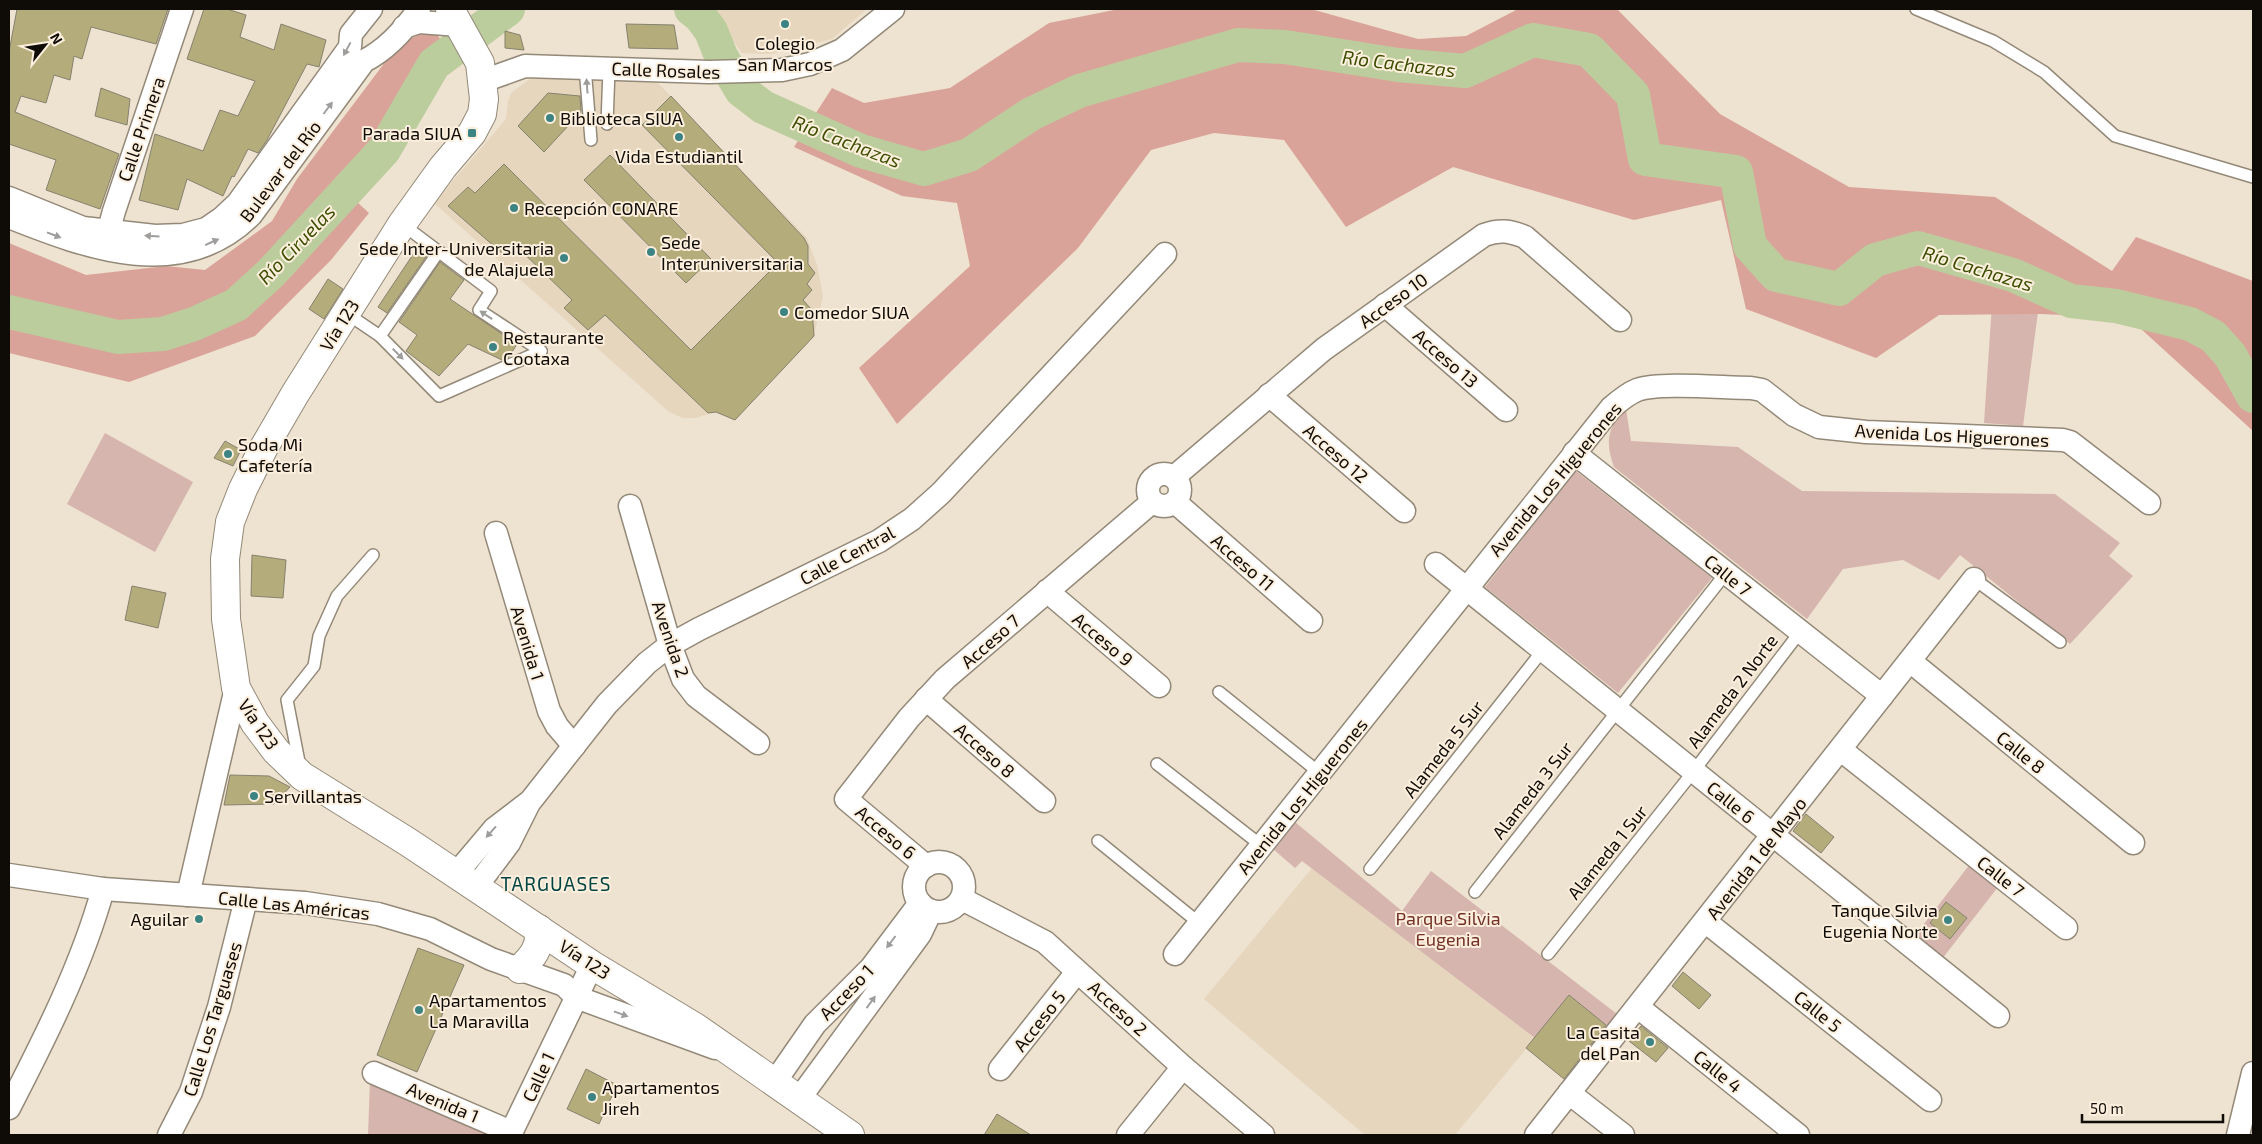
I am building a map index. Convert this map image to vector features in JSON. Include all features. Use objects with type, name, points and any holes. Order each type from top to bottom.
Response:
[{"type":"main road","name":"Vía 123","points":[[457,21],[477,55],[484,81],[484,99],[477,124],[402,224],[346,313],[263,449],[243,489],[230,522],[225,558],[226,619],[236,688],[255,723],[276,751],[302,776],[466,880],[592,965],[696,1027],[850,1135]]},
{"type":"main road","points":[[520,969],[537,949],[540,939],[539,929]]},
{"type":"street","name":"Calle Primera","points":[[106,241],[182,9]]},
{"type":"street","name":"Bulevar del Río","points":[[9,198],[83,228],[106,241],[140,254],[180,253],[212,243],[229,234],[251,215],[338,80],[350,47],[351,34],[371,9]]},
{"type":"street","name":"Bulevar del Río","points":[[338,80],[364,61],[376,55],[419,9]]},
{"type":"street","name":"Calle Rosales","points":[[484,81],[526,66],[746,73],[791,68],[826,58],[867,32],[894,9]]},
{"type":"street","points":[[404,27],[419,22],[457,21]]},
{"type":"street","name":"Bulevar del Río","points":[[9,217],[60,238],[106,241]]},
{"type":"street","name":"Acceso 10","points":[[1174,477],[1324,349],[1484,235],[1495,231],[1509,230],[1525,237],[1620,320]]},
{"type":"street","name":"Calle Central","points":[[466,880],[509,844],[529,803],[626,682],[670,645],[878,541],[912,519],[941,493],[1165,254]]},
{"type":"street","name":"Acceso 13","points":[[1385,305],[1506,410]]},
{"type":"street","name":"Avenida Los Higuerones","points":[[1175,954],[1574,453],[1611,408],[1637,390],[1654,387],[1751,388],[1762,390],[1794,415],[1819,427],[1866,432],[2070,442],[2149,503]]},
{"type":"street","name":"Acceso 12","points":[[1269,395],[1404,511]]},
{"type":"street","name":"Calle 7","points":[[1574,453],[1882,696]]},
{"type":"street","points":[[1165,473],[1174,477],[1180,487],[1180,492],[1175,502],[1166,506],[1152,502],[1147,493],[1151,479],[1165,473]]},
{"type":"street","name":"Acceso 7","points":[[846,799],[926,699],[1047,591],[1152,502]]},
{"type":"street","name":"Acceso 11","points":[[1175,502],[1311,621]]},
{"type":"street","name":"Avenida 2","points":[[630,506],[670,645],[683,679],[696,696],[758,742]]},
{"type":"street","name":"Avenida 1","points":[[496,533],[549,711],[557,726],[574,746]]},
{"type":"street","name":"Calle 6","points":[[1436,564],[1998,1016]]},
{"type":"street","name":"Avenida 1 de Mayo","points":[[1536,1135],[1774,837],[1974,579]]},
{"type":"street","name":"Acceso 9","points":[[1047,591],[1159,686]]},
{"type":"street","name":"Calle 8","points":[[1910,661],[2133,843]]},
{"type":"street","points":[[188,895],[236,688]]},
{"type":"street","name":"Acceso 8","points":[[926,699],[1044,801]]},
{"type":"street","name":"Calle 7","points":[[1841,750],[2066,928]]},
{"type":"street","name":"Acceso 6","points":[[846,799],[926,866]]},
{"type":"street","points":[[941,862],[956,869],[964,883],[962,899],[946,912],[926,907],[914,887],[916,879],[926,866],[941,862]]},
{"type":"street","name":"Calle Las Américas","points":[[9,875],[103,889],[305,903],[378,914],[430,929],[491,958],[564,985],[576,997],[732,1054]]},
{"type":"street","points":[[9,1108],[32,1063],[92,928],[103,889]]},
{"type":"street","name":"Calle Los Targuases","points":[[169,1135],[191,1092],[219,1007],[246,899]]},
{"type":"street","name":"Acceso 2","points":[[962,899],[1045,942],[1183,1067],[1263,1135]]},
{"type":"street","name":"Acceso 1","points":[[799,1099],[827,1061],[880,973],[926,907]]},
{"type":"street","name":"Calle 5","points":[[1706,922],[1930,1100]]},
{"type":"street","name":"Calle 1","points":[[511,1134],[592,965]]},
{"type":"street","name":"Acceso 5","points":[[1000,1070],[1077,972]]},
{"type":"street","name":"Acceso 1","points":[[774,1083],[800,1044],[835,1002],[880,973]]},
{"type":"street","name":"Calle 4","points":[[1638,1006],[1798,1135]]},
{"type":"street","points":[[800,1044],[827,1061]]},
{"type":"street","points":[[1128,1135],[1183,1067]]},
{"type":"street","name":"Avenida 1","points":[[374,1073],[511,1134]]},
{"type":"street","points":[[2238,1135],[2253,1073]]},
{"type":"street","points":[[1569,1093],[1623,1135]]},
{"type":"lane","points":[[1916,9],[1993,41],[2044,72],[2115,136],[2253,177]]},
{"type":"lane","points":[[585,67],[591,140]]},
{"type":"lane","points":[[607,124],[609,69]]},
{"type":"lane","points":[[346,313],[380,336],[439,396],[542,351],[479,310],[491,290],[402,224]]},
{"type":"lane","points":[[380,336],[439,251]]},
{"type":"lane","points":[[302,776],[287,700],[314,666],[319,636],[337,596],[373,555]]},
{"type":"lane","name":"Alameda 3 Sur","points":[[1475,892],[1726,574]]},
{"type":"lane","points":[[1974,579],[2060,642]]},
{"type":"lane","name":"Alameda 2 Norte","points":[[1693,772],[1800,632]]},
{"type":"lane","name":"Alameda 5 Sur","points":[[1370,870],[1543,650]]},
{"type":"lane","points":[[1219,692],[1320,774]]},
{"type":"lane","points":[[1157,764],[1262,846]]},
{"type":"lane","name":"Alameda 1 Sur","points":[[1548,954],[1693,772]]},
{"type":"lane","points":[[1098,841],[1199,923]]},
{"type":"shaded area","name":"Colegio San Marcos","points":[[710,9],[867,9],[832,39],[772,54],[742,53]]},
{"type":"shaded area","points":[[1119,9],[1311,9],[1418,39],[1466,36],[1518,9],[1617,9],[1720,114],[1849,187],[1995,197],[2112,271],[2136,237],[2253,281],[2253,431],[2129,318],[2041,314],[1939,315],[1876,358],[1746,309],[1721,200],[1634,220],[1453,167],[1346,227],[1284,140],[1214,133],[1151,150],[1078,248],[897,424],[859,368],[970,266],[957,203],[902,196],[794,147],[832,88],[864,103],[950,88],[1049,23]]},
{"type":"shaded area","points":[[432,28],[448,49],[429,64],[378,150],[342,188],[369,213],[331,260],[255,336],[129,382],[9,353],[9,243],[86,275],[166,266],[205,270],[272,221],[297,179],[398,45]]},
{"type":"shaded area","name":"Sede Interuniversitaria","points":[[551,75],[658,83],[807,238],[817,265],[823,296],[814,336],[735,420],[716,412],[695,418],[683,418],[669,412],[434,203],[506,119],[511,93],[528,80],[537,76]]},
{"type":"shaded area","points":[[1312,868],[1535,1038],[1455,1135],[1365,1135],[1204,999]]},
{"type":"green space","points":[[1992,304],[2038,312],[2023,426],[1984,423]]},
{"type":"green space","points":[[1626,409],[1631,441],[1738,447],[1802,491],[2055,494],[2120,543],[2109,556],[2133,576],[2070,644],[1960,555],[1939,580],[1903,560],[1843,569],[1807,619],[1614,467],[1609,450],[1611,429]]},
{"type":"green space","points":[[105,433],[193,482],[155,552],[67,504]]},
{"type":"green space","points":[[1576,471],[1712,578],[1618,693],[1485,587]]},
{"type":"green space","name":"Parque Silvia Eugenia","points":[[1295,822],[1402,911],[1431,871],[1617,1014],[1607,1026],[1569,995],[1535,1038],[1302,861],[1295,868],[1273,849]]},
{"type":"green space","points":[[1970,864],[1998,887],[1942,959],[1914,937]],"holes":[[[1946,902],[1967,918],[1950,939],[1930,923]]]},
{"type":"green space","points":[[370,1080],[490,1134],[368,1135]]},
{"type":"building","points":[[17,9],[168,9],[156,44],[91,27],[82,59],[74,56],[70,80],[54,75],[46,103],[21,96],[15,112],[119,154],[100,209],[46,190],[56,160],[9,144],[9,52]]},
{"type":"building","points":[[204,9],[227,9],[246,15],[240,37],[274,50],[281,24],[326,40],[319,67],[307,64],[267,140],[258,153],[248,149],[223,196],[187,179],[178,210],[139,200],[155,134],[203,151],[220,110],[238,116],[255,81],[187,59]]},
{"type":"building","points":[[626,24],[674,25],[678,49],[629,48]]},
{"type":"building","points":[[505,31],[520,35],[524,50],[505,48]]},
{"type":"building","points":[[101,88],[130,99],[127,125],[95,116]]},
{"type":"building","name":"Biblioteca SIUA","points":[[548,93],[580,96],[581,112],[544,152],[518,126]]},
{"type":"building","name":"Sede Inter-Universitaria de Alajuela","points":[[671,96],[804,238],[808,246],[808,264],[815,273],[807,284],[812,290],[803,300],[812,310],[814,336],[735,420],[716,412],[708,413],[605,315],[588,330],[564,308],[572,300],[514,244],[503,254],[448,206],[468,187],[475,193],[504,164],[691,350],[778,263],[642,125]]},
{"type":"building","points":[[610,155],[711,259],[686,283],[584,180]]},
{"type":"building","points":[[418,247],[428,254],[387,313],[378,307]]},
{"type":"building","points":[[440,262],[464,280],[450,299],[517,344],[509,357],[502,360],[468,344],[439,376],[406,351],[417,335],[399,322]]},
{"type":"building","points":[[328,279],[343,289],[324,319],[309,309]]},
{"type":"building","name":"Soda Mi Cafetería","points":[[225,441],[241,450],[233,466],[214,458]]},
{"type":"building","points":[[252,555],[286,560],[283,598],[251,596]]},
{"type":"building","points":[[132,586],[166,593],[158,628],[125,620]]},
{"type":"building","name":"Servillantas","points":[[230,775],[269,776],[290,787],[274,804],[224,805]]},
{"type":"building","points":[[1806,814],[1834,837],[1821,853],[1793,831]]},
{"type":"building","name":"Tanque Silvia Eugenia Norte","points":[[1946,902],[1967,918],[1950,939],[1930,923]]},
{"type":"building","name":"Apartamentos La Maravilla","points":[[418,948],[464,965],[417,1072],[377,1055]]},
{"type":"building","points":[[1683,972],[1711,995],[1699,1009],[1672,986]]},
{"type":"building","points":[[1569,995],[1606,1025],[1564,1079],[1526,1048]]},
{"type":"building","name":"La Casita del Pan","points":[[1641,1026],[1668,1048],[1656,1062],[1629,1041]]},
{"type":"building","name":"Apartamentos Jireh","points":[[586,1069],[617,1085],[599,1124],[567,1109]]},
{"type":"building","points":[[997,1114],[1031,1135],[984,1135]]},
{"type":"waterway","name":"Río Ciruelas","points":[[9,312],[118,337],[163,334],[194,324],[236,305],[271,273],[384,150],[434,64],[508,9]]},
{"type":"waterway","name":"Río Cachazas","points":[[691,9],[700,16],[711,31],[721,56],[741,90],[763,107],[861,151],[924,169],[969,155],[1031,114],[1079,91],[1238,45],[1285,47],[1398,65],[1465,71],[1533,40],[1589,50],[1633,95],[1645,159],[1736,172],[1750,246],[1776,275],[1839,289],[1875,260],[1918,248],[2013,275],[2071,301],[2116,306],[2190,324],[2213,336],[2230,355],[2253,396]]},
{"type":"place","name":"Colegio San Marcos","points":[[785,24]]},
{"type":"place","name":"Biblioteca SIUA","points":[[550,118]]},
{"type":"place","name":"Parada SIUA","points":[[472,133]]},
{"type":"place","name":"Vida Estudiantil","points":[[679,137]]},
{"type":"place","name":"Recepción CONARE","points":[[514,208]]},
{"type":"place","name":"Sede Interuniversitaria","points":[[651,252]]},
{"type":"place","name":"Sede Inter-Universitaria de Alajuela","points":[[564,258]]},
{"type":"place","name":"Comedor SIUA","points":[[784,312]]},
{"type":"place","name":"Restaurante Cootaxa","points":[[493,347]]},
{"type":"place","name":"Soda Mi Cafetería","points":[[228,454]]},
{"type":"place","name":"Servillantas","points":[[254,796]]},
{"type":"place","name":"Aguilar","points":[[199,919]]},
{"type":"place","name":"Tanque Silvia Eugenia Norte","points":[[1948,920]]},
{"type":"place","name":"Apartamentos La Maravilla","points":[[419,1010]]},
{"type":"place","name":"La Casita del Pan","points":[[1650,1042]]},
{"type":"place","name":"Apartamentos Jireh","points":[[592,1097]]},
{"type":"district","name":"TARGUASES","points":[[556,883]]}]
